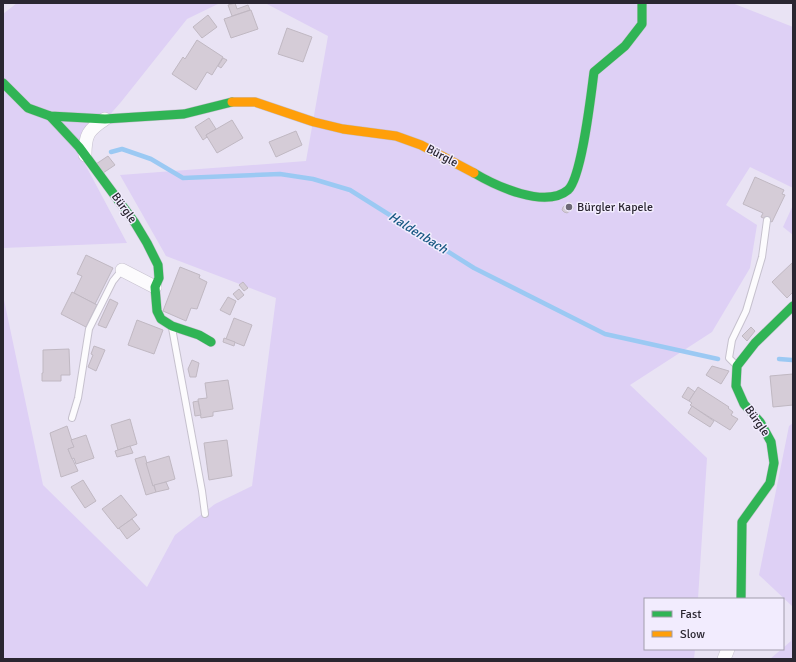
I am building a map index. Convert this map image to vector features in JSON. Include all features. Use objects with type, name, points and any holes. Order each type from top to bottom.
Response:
[{"type":"street","name":"Bürgle","points":[[3,83],[28,108],[50,116],[105,119],[184,114],[199,112],[233,102],[255,102],[314,122],[343,129],[396,136],[421,145],[484,179],[528,195],[545,198],[558,196],[569,189],[577,171],[586,131],[594,72],[625,46],[642,24],[642,3]]},
{"type":"street","name":"Bürgle","points":[[50,116],[79,147],[135,223],[147,243],[158,264],[159,278],[155,287],[157,311],[161,319],[172,326],[199,335],[211,342]]},
{"type":"street","points":[[85,155],[85,142],[88,133],[105,119]]},
{"type":"street","points":[[122,270],[155,287]]},
{"type":"street","points":[[737,366],[755,343],[793,306]]},
{"type":"street","name":"Bürgle","points":[[737,366],[736,386],[744,404],[760,422],[771,442],[774,452],[773,473],[770,482],[742,522],[741,598]]},
{"type":"lane","points":[[737,366],[729,358],[732,340],[746,312],[756,278],[762,257],[767,220]]},
{"type":"lane","points":[[72,418],[78,398],[89,329],[113,281],[122,270]]},
{"type":"lane","points":[[172,326],[205,514]]},
{"type":"shaded area","points":[[17,3],[220,3],[187,19],[121,102],[78,151],[127,243],[3,248],[3,14]]},
{"type":"shaded area","points":[[265,3],[732,3],[793,27],[793,188],[750,167],[726,205],[757,225],[750,268],[712,332],[630,385],[707,458],[698,598],[644,598],[644,650],[695,650],[694,659],[3,659],[3,295],[43,485],[147,587],[175,535],[215,504],[252,486],[276,298],[166,256],[120,175],[306,161],[328,36]]},
{"type":"shaded area","points":[[793,205],[793,235],[783,227]]},
{"type":"shaded area","points":[[793,423],[793,607],[759,575],[789,426]]},
{"type":"shaded area","points":[[793,607],[793,659],[770,659],[780,650],[784,650],[784,647],[791,641]]},
{"type":"building","points":[[235,3],[237,9],[248,5],[250,10],[232,16],[228,5]]},
{"type":"building","points":[[251,10],[258,29],[231,38],[224,19]]},
{"type":"building","points":[[208,15],[217,27],[202,38],[193,27]]},
{"type":"building","points":[[287,28],[312,37],[303,62],[278,54]]},
{"type":"building","points":[[197,40],[223,57],[212,75],[207,72],[196,90],[172,74],[183,57],[185,59]]},
{"type":"building","points":[[223,58],[227,60],[221,68],[218,66]]},
{"type":"building","points":[[209,118],[216,129],[206,135],[207,137],[203,140],[195,127]]},
{"type":"building","points":[[232,120],[243,138],[217,153],[206,135]]},
{"type":"building","points":[[296,131],[302,145],[276,157],[269,142]]},
{"type":"building","points":[[108,156],[115,165],[103,173],[96,164]]},
{"type":"building","points":[[755,177],[784,190],[782,194],[785,195],[772,222],[761,217],[763,213],[743,204]]},
{"type":"building","name":"Bürgler Kapele","points":[[570,202],[574,208],[567,213],[564,212],[562,210],[563,207]]},
{"type":"building","points":[[86,255],[113,268],[95,304],[74,293],[82,276],[77,274]]},
{"type":"building","points":[[792,263],[793,292],[787,298],[772,282]]},
{"type":"building","points":[[180,267],[200,275],[199,278],[207,282],[197,309],[191,308],[186,321],[163,311]]},
{"type":"building","points":[[243,282],[248,288],[244,291],[239,285]]},
{"type":"building","points":[[239,289],[244,295],[238,300],[233,294]]},
{"type":"building","points":[[72,292],[97,305],[86,327],[61,314]]},
{"type":"building","points":[[228,297],[236,301],[230,315],[220,310]]},
{"type":"building","points":[[110,299],[118,303],[106,328],[98,325]]},
{"type":"building","points":[[234,318],[252,325],[244,346],[226,339]]},
{"type":"building","points":[[137,320],[163,330],[154,354],[128,345]]},
{"type":"building","points":[[751,327],[755,331],[747,341],[742,336]]},
{"type":"building","points":[[224,338],[235,342],[234,346],[223,342]]},
{"type":"building","points":[[94,346],[105,350],[96,371],[88,367],[93,355],[91,354]]},
{"type":"building","points":[[69,349],[70,375],[61,375],[61,381],[42,381],[43,350]]},
{"type":"building","points":[[192,360],[199,363],[196,377],[190,377],[188,369]]},
{"type":"building","points":[[712,366],[729,371],[721,384],[706,375]]},
{"type":"building","points":[[793,374],[793,405],[773,407],[770,376]]},
{"type":"building","points":[[228,380],[233,409],[213,412],[213,416],[201,418],[198,399],[207,398],[205,383]]},
{"type":"building","points":[[688,387],[695,392],[689,401],[682,397]]},
{"type":"building","points":[[698,387],[729,407],[728,408],[733,412],[731,415],[738,419],[730,430],[690,405],[692,403],[689,401]]},
{"type":"building","points":[[198,401],[201,415],[195,416],[193,402]]},
{"type":"building","points":[[692,406],[714,421],[710,427],[688,413]]},
{"type":"building","points":[[130,419],[137,444],[118,450],[111,425]]},
{"type":"building","points":[[67,426],[74,447],[68,449],[78,471],[61,477],[50,433]]},
{"type":"building","points":[[86,435],[94,458],[76,464],[68,449],[74,447],[71,440]]},
{"type":"building","points":[[227,440],[232,476],[209,480],[204,443]]},
{"type":"building","points":[[130,446],[133,453],[117,457],[115,451]]},
{"type":"building","points":[[145,456],[156,492],[146,495],[135,459]]},
{"type":"building","points":[[169,456],[175,479],[153,486],[146,463]]},
{"type":"building","points":[[83,480],[96,501],[85,508],[71,487]]},
{"type":"building","points":[[166,482],[169,489],[156,492],[154,485]]},
{"type":"building","points":[[121,495],[137,515],[118,529],[102,509]]},
{"type":"building","points":[[132,519],[140,529],[127,539],[119,528]]},
{"type":"waterway","name":"Haldenbach","points":[[111,152],[122,149],[151,159],[183,178],[280,174],[313,179],[350,190],[474,268],[605,334],[718,359]]},
{"type":"waterway","name":"Haldenbach","points":[[779,359],[792,360]]},
{"type":"traffic: fast","points":[[474,173],[495,184],[521,194],[547,197],[558,195],[568,190],[578,169],[582,153],[594,72],[625,46],[642,24],[642,3]]},
{"type":"traffic: fast","points":[[3,83],[28,108],[50,116],[105,119],[184,114],[232,102]]},
{"type":"traffic: fast","points":[[50,116],[79,147],[135,223],[147,243],[158,265],[159,278],[155,287],[157,311],[161,319],[172,326],[199,335],[211,342]]},
{"type":"traffic: fast","points":[[741,598],[742,522],[770,483],[774,463],[771,442],[760,422],[744,404],[736,386],[737,366],[755,343],[793,306]]},
{"type":"traffic: slow","points":[[232,102],[255,102],[314,122],[343,129],[396,136],[421,145],[474,173]]},
{"type":"place","name":"Bürgler Kapele","points":[[569,207]]}]
